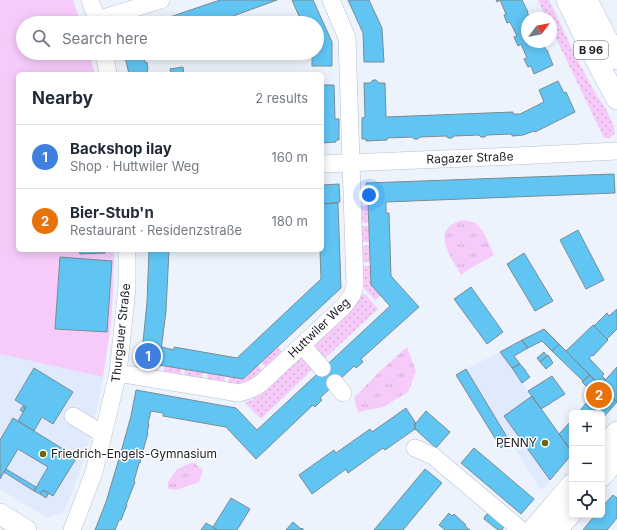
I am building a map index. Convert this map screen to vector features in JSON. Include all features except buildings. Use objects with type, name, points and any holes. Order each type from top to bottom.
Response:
[{"type":"main road","name":"B 96","points":[[567,0],[596,60],[617,98]]},
{"type":"main road","name":"B 96","points":[[587,0],[617,59]]},
{"type":"main road","points":[[605,446],[617,432]]},
{"type":"main road","points":[[533,530],[569,500]]},
{"type":"main road","points":[[557,530],[569,500]]},
{"type":"main road","points":[[0,514],[26,530]]},
{"type":"street","points":[[90,0],[96,16]]},
{"type":"street","points":[[115,16],[161,0]]},
{"type":"street","name":"Huttwiler Weg","points":[[118,372],[239,393],[253,389],[349,301],[355,285],[347,38],[331,0]]},
{"type":"street","points":[[105,60],[108,72]]},
{"type":"street","name":"Ragazer Straße","points":[[324,164],[617,151]]},
{"type":"street","name":"Thurgauer Straße","points":[[72,530],[94,472],[118,372],[127,288],[127,252]]},
{"type":"street","points":[[302,345],[322,368]]},
{"type":"street","points":[[73,416],[103,434]]},
{"type":"street","points":[[415,448],[433,456],[521,530]]},
{"type":"shaded area","points":[[500,352],[569,448],[569,458],[541,491],[466,369]]},
{"type":"shaded area","name":"Friedrich-Engels-Gymnasium","points":[[0,354],[103,377],[92,432],[78,477],[64,512],[47,518],[0,489]]},
{"type":"green space","points":[[0,0],[73,0],[79,16],[16,16],[16,60],[91,60],[94,72],[16,72],[16,252],[114,252],[111,324],[103,377],[0,354]]},
{"type":"green space","points":[[538,0],[549,0],[555,12],[543,12]]},
{"type":"green space","points":[[557,17],[581,67],[612,121],[615,133],[610,138],[604,138],[557,40]]},
{"type":"green space","points":[[361,206],[368,206],[369,222],[362,223]]},
{"type":"green space","points":[[462,220],[473,222],[478,225],[494,255],[461,275],[448,252],[445,244],[445,237],[447,230],[452,224]]},
{"type":"green space","points":[[362,226],[369,226],[369,242],[362,242]]},
{"type":"green space","points":[[369,245],[370,262],[363,262],[363,246]]},
{"type":"green space","points":[[363,266],[370,266],[371,285],[381,295],[375,300],[363,287]]},
{"type":"green space","points":[[362,294],[366,295],[378,309],[321,362],[309,348],[356,303]]},
{"type":"green space","points":[[278,347],[282,352],[265,367],[261,362]]},
{"type":"green space","points":[[407,347],[416,371],[408,392],[383,407],[358,412],[354,398],[379,372]]},
{"type":"green space","points":[[303,352],[316,366],[261,419],[244,402],[252,400]]},
{"type":"green space","points":[[258,365],[262,370],[247,384],[228,385],[229,377],[243,379]]},
{"type":"green space","points":[[164,366],[182,369],[180,376],[163,373]]},
{"type":"green space","points":[[185,369],[203,372],[202,380],[184,376]]},
{"type":"green space","points":[[208,373],[225,376],[224,384],[206,381]]},
{"type":"green space","points":[[193,462],[203,470],[199,482],[176,490],[168,489],[168,482],[177,469]]},
{"type":"place","name":"Backshop ilay","points":[[148,356]]},
{"type":"place","name":"Bier-Stub'n","points":[[599,395]]},
{"type":"place","name":"PENNY","points":[[545,443]]},
{"type":"place","name":"Friedrich-Engels-Gymnasium","points":[[43,454]]}]
